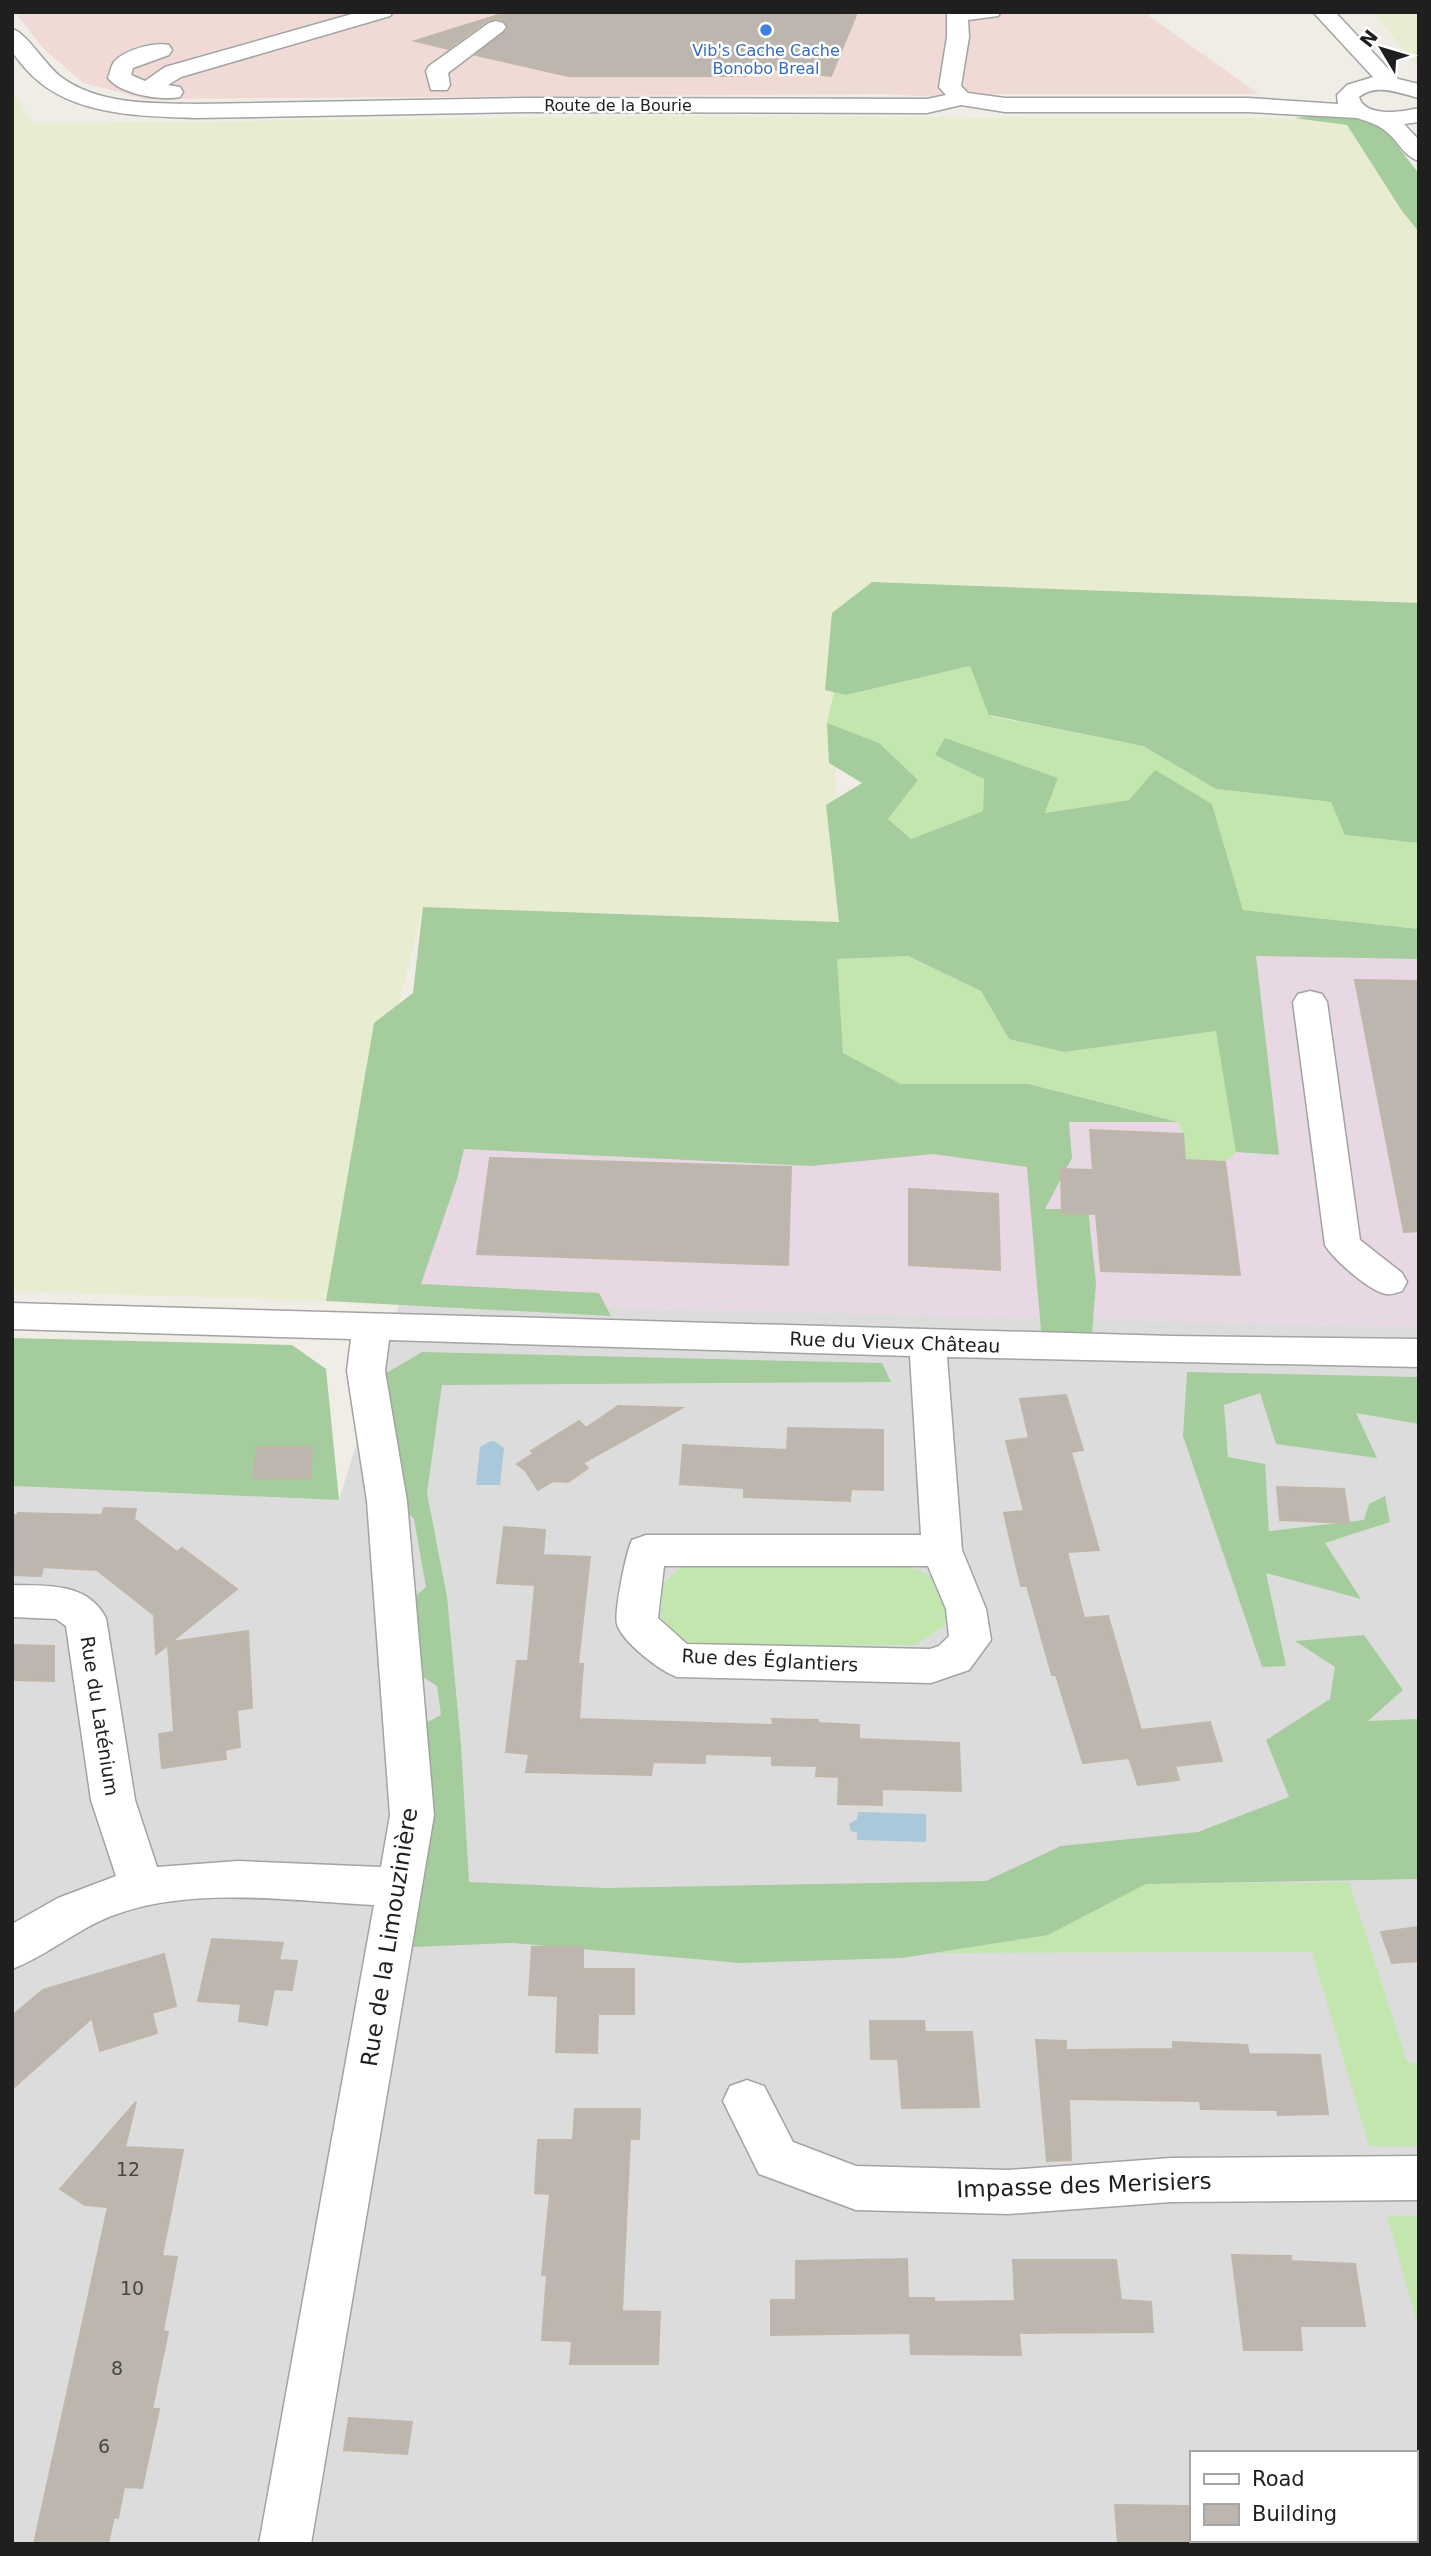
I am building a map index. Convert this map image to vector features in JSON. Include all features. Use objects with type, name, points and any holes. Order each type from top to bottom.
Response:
[{"type":"street","points":[[148,89],[173,72],[383,12]]},
{"type":"street","points":[[161,50],[137,57],[123,65],[120,78],[148,89],[204,96],[439,85],[879,89],[955,93],[957,13],[991,12]]},
{"type":"street","points":[[1321,12],[1391,84],[1419,92]]},
{"type":"street","points":[[1321,12],[1359,79],[1362,103],[1395,127],[1419,154]]},
{"type":"street","points":[[439,85],[437,71],[496,27]]},
{"type":"street","name":"Route de la Bourie","points":[[12,35],[39,70],[66,90],[86,98],[144,109],[196,111],[528,104],[927,106],[955,93],[1005,105],[1362,103]]},
{"type":"street","points":[[1362,103],[1391,84]]},
{"type":"street","points":[[1362,103],[1418,116]]},
{"type":"street","points":[[1310,1002],[1343,1245],[1389,1282]]},
{"type":"street","name":"Rue du Vieux Château","points":[[12,1316],[1419,1353]]},
{"type":"street","name":"Rue de la Limouzinière","points":[[285,2544],[412,1815],[387,1501],[366,1371],[372,1325]]},
{"type":"street","name":"Rue des Églantiers","points":[[930,1342],[928,1363],[942,1549],[966,1609],[970,1640],[954,1658],[931,1666],[677,1660],[637,1623],[646,1551],[942,1549]]},
{"type":"street","name":"Rue du Laténium","points":[[12,1601],[65,1603],[85,1618],[113,1800],[142,1888]]},
{"type":"street","points":[[12,1949],[38,1931],[107,1899],[142,1888],[234,1880],[400,1887]]},
{"type":"street","name":"Impasse des Merisiers","points":[[747,2101],[776,2158],[856,2188],[1009,2192],[1171,2180],[1419,2178]]},
{"type":"shaded area","points":[[15,12],[1151,12],[1149,16],[1259,94],[995,94],[982,99],[882,94],[145,99],[83,83],[42,47]]},
{"type":"shaded area","points":[[452,920],[1419,941],[1419,1327],[400,1302]]},
{"type":"shaded area","points":[[400,1302],[1419,1327],[1419,2544],[12,2544],[12,1486],[339,1500]]},
{"type":"green space","points":[[1373,12],[1419,12],[1419,69]]},
{"type":"green space","points":[[12,90],[34,124],[646,116],[1294,118],[1347,125],[1402,211],[1419,232],[1419,603],[872,582],[832,614],[839,922],[423,907],[326,1301],[12,1291]]},
{"type":"green space","points":[[1356,116],[1371,120],[1387,132],[1419,174],[1419,232],[1402,211],[1347,125],[1294,118]]},
{"type":"green space","points":[[872,582],[1419,603],[1419,843],[1345,835],[1331,802],[1216,789],[1143,746],[989,715],[970,666],[846,695],[825,690],[832,613]]},
{"type":"green space","points":[[970,666],[990,716],[1143,746],[1216,789],[1331,802],[1346,835],[1419,843],[1419,929],[1243,910],[1212,804],[1129,800],[1045,813],[1058,778],[984,779],[983,811],[911,839],[888,819],[918,779],[827,723],[834,692],[846,695]]},
{"type":"green space","points":[[827,723],[879,743],[918,780],[888,819],[911,839],[983,811],[984,779],[935,755],[945,738],[1058,778],[1045,813],[1129,800],[1155,770],[1212,804],[1243,910],[1419,929],[1419,959],[1256,956],[1279,1155],[1236,1152],[1216,1031],[1064,1052],[1009,1039],[981,991],[908,956],[837,959],[843,1053],[901,1084],[1028,1084],[1178,1122],[1069,1122],[1072,1158],[1045,1209],[1088,1209],[1096,1283],[1092,1334],[1041,1331],[1027,1167],[933,1154],[811,1166],[464,1149],[457,1179],[421,1284],[599,1293],[611,1316],[326,1301],[374,1023],[413,993],[423,907],[839,922],[826,805],[862,783],[829,763]]},
{"type":"green space","points":[[907,956],[981,991],[1009,1039],[1064,1052],[1217,1031],[1236,1152],[1225,1162],[1185,1160],[1183,1134],[1178,1122],[1028,1084],[901,1084],[843,1053],[837,959]]},
{"type":"green space","points":[[12,1338],[292,1345],[326,1369],[339,1500],[12,1486]]},
{"type":"green space","points":[[422,1352],[882,1363],[891,1382],[442,1385],[427,1493],[447,1597],[461,1745],[469,1882],[605,1888],[986,1881],[1061,1846],[1198,1832],[1289,1797],[1266,1740],[1330,1699],[1335,1667],[1295,1641],[1364,1635],[1403,1690],[1368,1721],[1419,1719],[1419,1879],[1146,1884],[1048,1935],[902,1958],[740,1963],[513,1943],[413,1947],[422,1866],[418,1727],[441,1715],[437,1686],[417,1673],[412,1599],[426,1587],[414,1519],[404,1509],[383,1375]]},
{"type":"green space","points":[[1187,1372],[1419,1377],[1419,1424],[1356,1413],[1377,1458],[1276,1444],[1260,1393],[1224,1405],[1228,1457],[1265,1464],[1269,1531],[1364,1520],[1369,1504],[1385,1496],[1390,1522],[1325,1543],[1361,1599],[1266,1573],[1286,1666],[1262,1667],[1183,1436]]},
{"type":"green space","points":[[897,1563],[928,1574],[947,1596],[945,1626],[915,1645],[705,1646],[685,1643],[661,1617],[663,1584],[684,1564]]},
{"type":"green space","points":[[1349,1882],[1407,2062],[1419,2064],[1419,2146],[1369,2146],[1312,1952],[935,1953],[1048,1935],[1146,1884]]},
{"type":"green space","points":[[1387,2216],[1419,2216],[1419,2330]]},
{"type":"water","points":[[494,1441],[504,1448],[500,1485],[476,1485],[480,1447]]},
{"type":"water","points":[[858,1812],[926,1814],[926,1842],[857,1840],[857,1833],[851,1831],[849,1824],[857,1819]]},
{"type":"building","points":[[508,12],[824,12],[856,15],[831,76],[753,67],[747,76],[568,76],[476,55],[508,29],[505,21],[497,18],[487,21],[448,49],[415,41]]},
{"type":"building","points":[[1355,980],[1419,981],[1419,1231],[1404,1232]]},
{"type":"building","points":[[1090,1130],[1183,1134],[1185,1160],[1225,1162],[1240,1275],[1101,1271],[1096,1214],[1062,1213],[1061,1169],[1093,1170]]},
{"type":"building","points":[[490,1158],[791,1167],[788,1265],[477,1254]]},
{"type":"building","points":[[909,1189],[998,1194],[1000,1270],[909,1265]]},
{"type":"building","points":[[1066,1395],[1083,1450],[1071,1452],[1099,1550],[1067,1552],[1084,1618],[1108,1616],[1141,1730],[1210,1722],[1222,1761],[1175,1766],[1179,1780],[1138,1785],[1129,1758],[1083,1763],[1056,1675],[1052,1675],[1027,1586],[1021,1586],[1004,1513],[1024,1511],[1006,1441],[1029,1438],[1020,1399]]},
{"type":"building","points":[[618,1406],[682,1408],[583,1463],[588,1468],[568,1482],[553,1481],[538,1490],[525,1470],[517,1464],[534,1453],[531,1451],[579,1421],[586,1428]]},
{"type":"building","points":[[788,1428],[883,1430],[883,1490],[851,1489],[850,1501],[744,1497],[744,1488],[680,1484],[683,1445],[787,1450]]},
{"type":"building","points":[[257,1447],[312,1447],[310,1479],[253,1478]]},
{"type":"building","points":[[1277,1487],[1344,1489],[1349,1523],[1280,1520]]},
{"type":"building","points":[[104,1508],[136,1509],[134,1519],[177,1552],[182,1548],[237,1589],[171,1642],[248,1631],[252,1708],[237,1710],[240,1747],[225,1750],[226,1759],[162,1768],[159,1734],[174,1732],[168,1645],[156,1654],[154,1615],[97,1570],[43,1567],[41,1576],[12,1575],[12,1515],[102,1515]]},
{"type":"building","points":[[504,1527],[545,1530],[543,1555],[590,1557],[578,1664],[583,1664],[579,1719],[773,1725],[772,1719],[818,1720],[818,1723],[859,1725],[859,1739],[959,1743],[961,1791],[882,1789],[882,1805],[838,1804],[839,1777],[816,1776],[817,1766],[772,1765],[772,1756],[705,1754],[705,1763],[653,1762],[651,1775],[526,1772],[529,1754],[506,1752],[517,1661],[528,1661],[535,1585],[497,1583]]},
{"type":"building","points":[[12,1645],[54,1646],[54,1681],[12,1680]]},
{"type":"building","points":[[1419,1927],[1419,1961],[1392,1963],[1381,1932]]},
{"type":"building","points":[[212,1939],[283,1943],[279,1960],[297,1961],[292,1990],[274,1989],[267,2025],[239,2021],[241,2004],[198,2001]]},
{"type":"building","points":[[532,1947],[583,1947],[583,1969],[634,1969],[634,2014],[598,2014],[597,2053],[556,2052],[558,1996],[529,1995]]},
{"type":"building","points":[[164,1954],[176,2006],[152,2013],[157,2033],[100,2051],[92,2018],[12,2089],[12,2016],[43,1990]]},
{"type":"building","points":[[870,2021],[924,2021],[925,2032],[972,2032],[979,2107],[902,2108],[898,2059],[871,2059]]},
{"type":"building","points":[[1036,2040],[1066,2041],[1066,2050],[1173,2049],[1173,2042],[1247,2045],[1249,2054],[1320,2055],[1328,2114],[1278,2115],[1277,2110],[1201,2109],[1200,2101],[1069,2099],[1071,2160],[1047,2161]]},
{"type":"building","points":[[136,2102],[125,2147],[183,2150],[162,2256],[177,2257],[163,2331],[168,2332],[152,2409],[159,2409],[142,2488],[124,2487],[118,2518],[114,2517],[108,2544],[34,2544],[108,2207],[85,2205],[60,2189]]},
{"type":"building","points":[[575,2109],[640,2109],[639,2139],[630,2139],[622,2311],[660,2312],[658,2364],[570,2364],[572,2341],[542,2340],[547,2275],[542,2275],[550,2194],[535,2193],[538,2140],[573,2140]]},
{"type":"building","points":[[1232,2255],[1291,2256],[1291,2261],[1355,2264],[1365,2326],[1300,2326],[1302,2350],[1244,2350]]},
{"type":"building","points":[[907,2259],[908,2298],[934,2298],[934,2302],[1015,2301],[1013,2260],[1116,2260],[1121,2300],[1151,2302],[1153,2332],[1019,2333],[1021,2355],[911,2354],[910,2333],[771,2335],[771,2300],[796,2300],[796,2261]]},
{"type":"building","points":[[349,2418],[412,2422],[407,2454],[344,2450]]},
{"type":"building","points":[[1115,2505],[1190,2506],[1191,2544],[1118,2544]]},
{"type":"place","name":"Vib's Cache Cache Bonobo Breal","points":[[766,30]]}]
